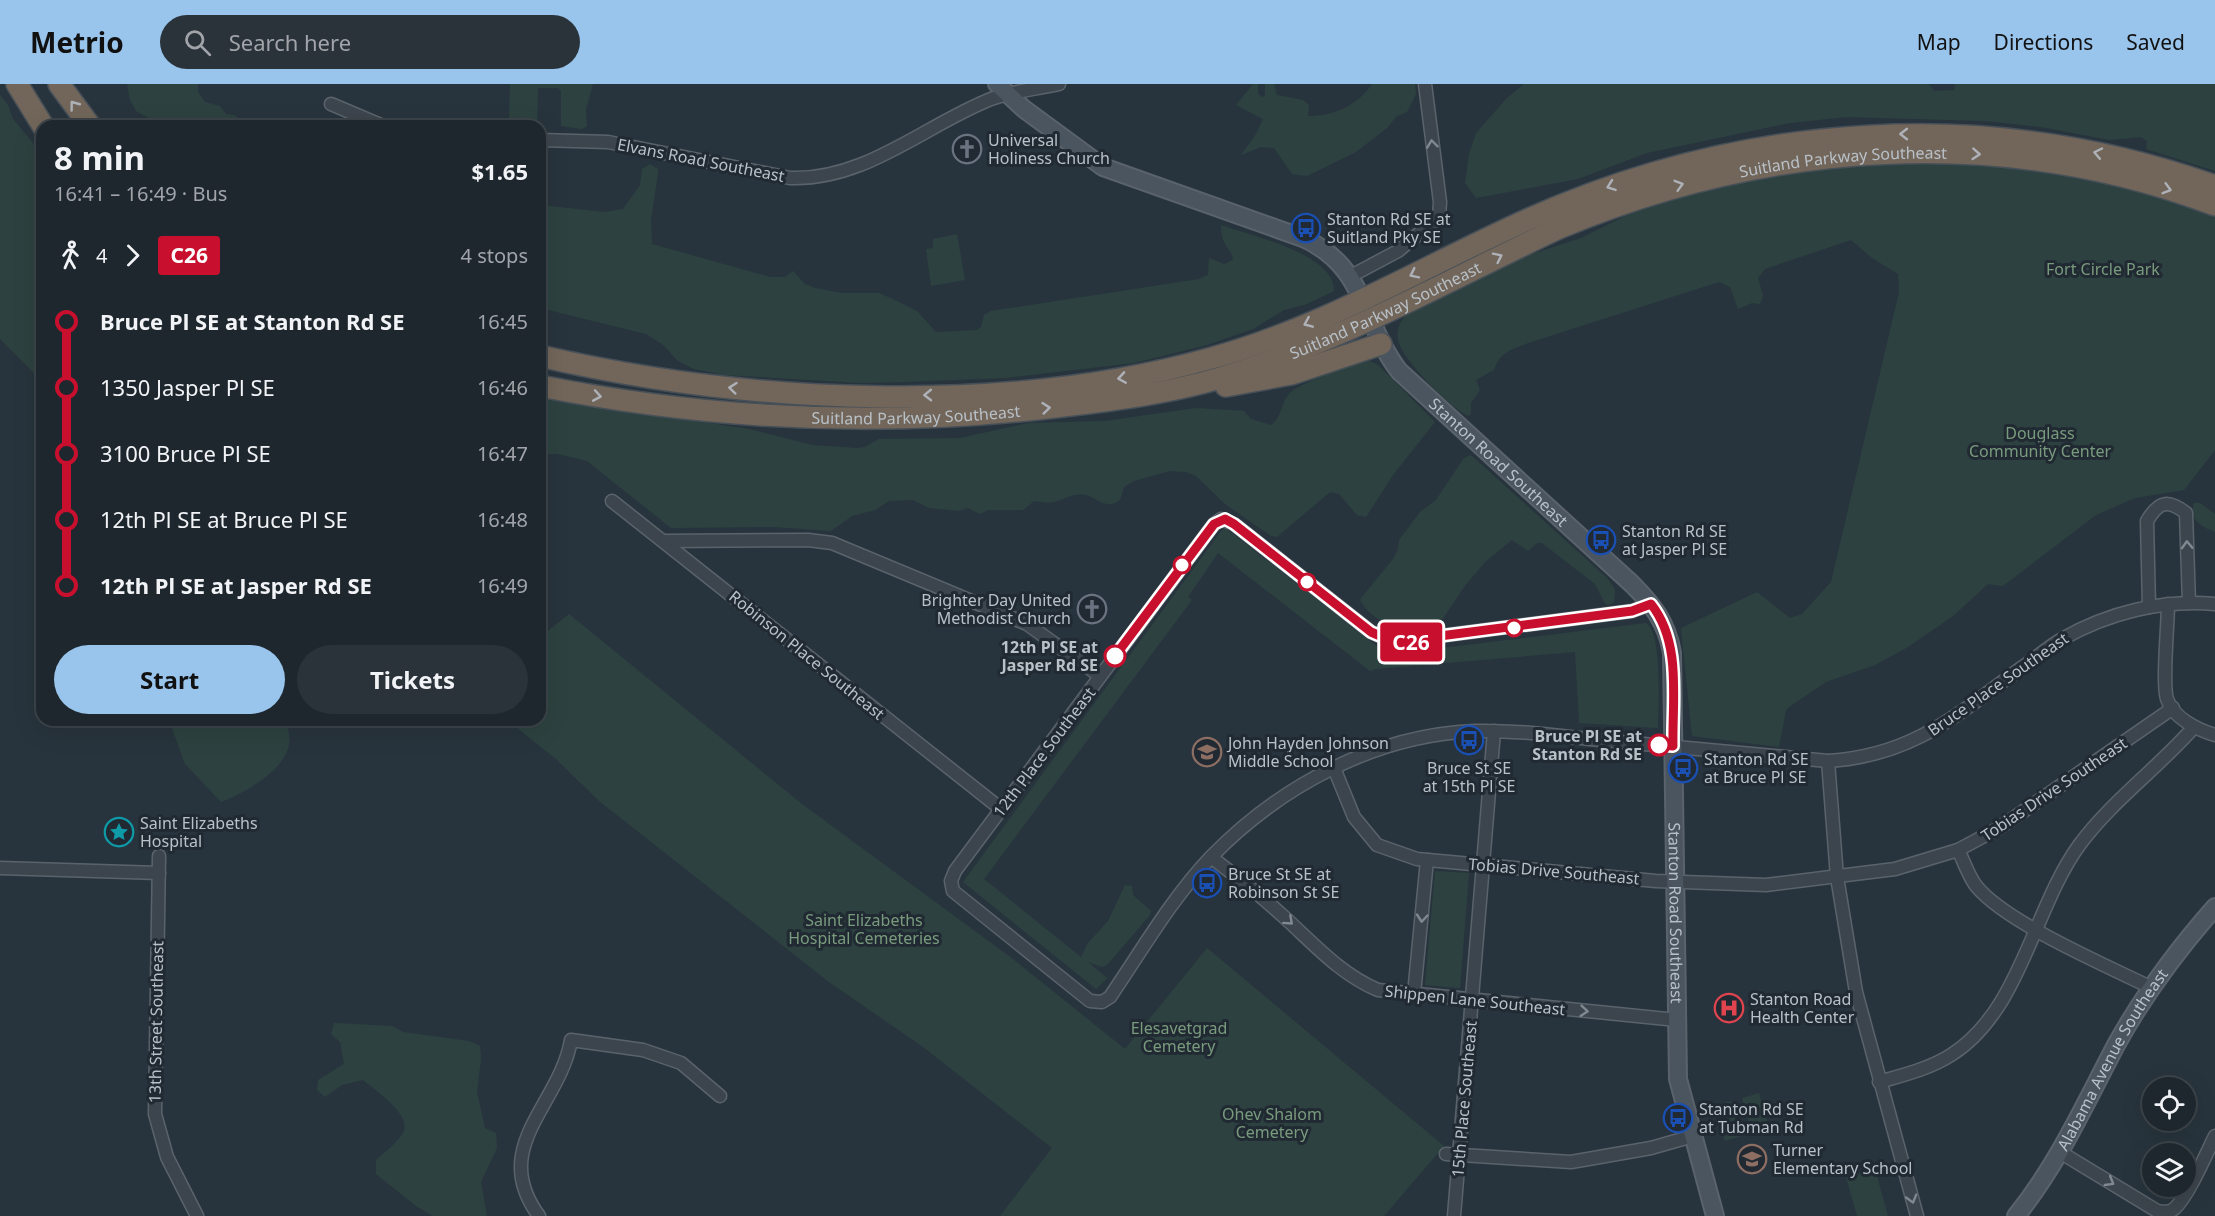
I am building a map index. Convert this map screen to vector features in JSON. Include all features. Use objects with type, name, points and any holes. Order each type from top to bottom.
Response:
[{"type":"highway","points":[[17,84],[39,120]]},
{"type":"highway","points":[[59,84],[86,120]]},
{"type":"highway","name":"Suitland Parkway Southeast","points":[[546,387],[689,409],[840,419],[996,414],[1154,393],[1220,378],[1266,362],[1527,220],[1593,193],[1674,166],[1786,143],[1890,134],[2006,138],[2122,159],[2215,186]]},
{"type":"highway","name":"Suitland Parkway Southeast","points":[[546,357],[632,375],[756,391],[882,396],[1003,392],[1124,377],[1214,358],[1366,309],[1600,211],[1711,176],[1798,160],[1912,152],[2010,157],[2105,173],[2215,205]]},
{"type":"highway","points":[[1154,393],[1259,381],[1305,370],[1381,344]]},
{"type":"street","name":"Elvans Road Southeast","points":[[546,140],[608,142],[790,178],[818,177],[839,173],[874,158],[992,99],[1002,89],[1059,84]]},
{"type":"street","points":[[1351,276],[1398,251],[1435,223],[1440,214],[1425,84]]},
{"type":"street","name":"Stanton Road Southeast","points":[[1002,89],[1103,167],[1303,238],[1331,254],[1351,276],[1381,344],[1408,380],[1651,604],[1663,622],[1670,642],[1679,1084],[1715,1216]]},
{"type":"street","points":[[331,104],[368,120]]},
{"type":"street","name":"Robinson Place Southeast","points":[[612,501],[1001,809]]},
{"type":"street","points":[[2149,607],[2147,521],[2154,510],[2166,503],[2175,504],[2186,513],[2189,603]]},
{"type":"street","name":"12th Place Southeast","points":[[1099,1002],[1090,1001],[957,895],[951,884],[955,871],[1214,524],[1225,519],[1234,524],[1383,639],[1405,642],[1632,611],[1651,604]]},
{"type":"street","points":[[664,541],[832,543],[1027,624],[1100,676]]},
{"type":"street","points":[[2168,604],[2167,699],[2173,708],[2194,727],[2215,735]]},
{"type":"street","name":"Bruce Place Southeast","points":[[1099,1002],[1110,997],[1211,857],[1270,805],[1309,780],[1386,747],[1425,737],[1494,731],[1828,761],[1855,758],[1907,745],[1944,724],[2059,641],[2112,616],[2168,604],[2215,604]]},
{"type":"street","name":"Tobias Drive Southeast","points":[[1334,768],[1354,817],[1377,845],[1400,854],[1427,860],[1485,863],[1675,882],[1766,885],[1837,878],[1915,865],[1958,850],[1999,828],[2173,708]]},
{"type":"street","points":[[1879,1082],[1924,1068],[1952,1055],[1977,1034],[1995,1013],[2053,887],[2080,843],[2194,727]]},
{"type":"street","name":"15th Place Southeast","points":[[1454,1216],[1485,863],[1494,731]]},
{"type":"street","points":[[1828,761],[1837,878],[1856,992],[1917,1216]]},
{"type":"street","points":[[1958,850],[1976,887],[2001,907],[2035,928],[2152,988]]},
{"type":"street","name":"13th Street Southeast","points":[[159,856],[155,1114],[167,1158],[196,1216]]},
{"type":"street","name":"Shippen Lane Southeast","points":[[1211,857],[1362,983],[1378,990],[1677,1020]]},
{"type":"street","points":[[1414,994],[1427,860]]},
{"type":"street","points":[[0,868],[159,873]]},
{"type":"street","name":"Alabama Avenue Southeast","points":[[2016,1216],[2060,1152],[2117,1044],[2152,988],[2215,907]]},
{"type":"street","points":[[539,1216],[527,1199],[521,1175],[523,1146],[532,1122],[559,1080],[571,1040],[643,1050],[681,1064],[720,1096]]},
{"type":"street","points":[[1446,1154],[1571,1162],[1651,1148],[1692,1136]]},
{"type":"street","points":[[2060,1152],[2157,1211],[2168,1212],[2176,1207],[2215,1136]]},
{"type":"green space","points":[[127,84],[198,84],[198,92],[205,102],[220,106],[226,114],[234,115],[240,120],[150,120],[136,111],[130,100]]},
{"type":"green space","points":[[510,84],[593,84],[586,109],[587,126],[582,129],[561,126],[561,91],[558,88],[538,88],[537,120],[509,120]]},
{"type":"green space","points":[[1253,84],[1258,84],[1258,94],[1262,97],[1265,96],[1265,84],[1274,84],[1277,95],[1303,100],[1309,105],[1308,116],[1336,112],[1352,104],[1372,84],[1415,84],[1416,94],[1407,112],[1397,116],[1387,128],[1356,152],[1307,176],[1292,174],[1274,148],[1261,147],[1241,155],[1256,134],[1263,119],[1236,105]]},
{"type":"green space","points":[[1524,84],[1929,84],[1934,91],[1954,90],[1955,84],[2215,84],[2215,171],[2146,149],[2147,141],[2141,137],[2110,140],[2041,127],[1985,121],[1846,117],[1790,123],[1647,153],[1578,179],[1476,198],[1465,183],[1469,154],[1476,133],[1506,99]]},
{"type":"green space","points":[[0,95],[8,105],[13,119],[36,147],[36,375],[0,339]]},
{"type":"green space","points":[[1951,160],[2032,169],[2123,184],[2215,214],[2215,450],[2184,490],[2135,498],[2096,515],[2003,586],[1988,584],[1953,616],[1908,647],[1875,665],[1826,682],[1789,707],[1786,710],[1779,747],[1692,736],[1681,628],[1757,592],[1790,618],[1802,614],[1831,582],[1899,292],[1898,274],[1872,258],[1851,240],[1765,269],[1758,278],[1763,296],[1760,304],[1752,303],[1738,309],[1730,287],[1719,282],[1528,343],[1507,352],[1499,359],[1494,370],[1476,380],[1480,390],[1471,403],[1471,414],[1468,416],[1439,393],[1408,358],[1398,339],[1400,325],[1408,313],[1529,255],[1581,238],[1627,215],[1692,194],[1820,165]]},
{"type":"green space","points":[[650,164],[658,169],[651,220],[652,244],[770,277],[785,277],[793,271],[805,284],[815,288],[841,293],[879,293],[917,311],[936,332],[977,330],[981,327],[984,315],[991,311],[1199,279],[1208,275],[1209,258],[1224,264],[1233,260],[1224,242],[1221,225],[1306,256],[1321,266],[1330,278],[1334,291],[1307,304],[1284,310],[1253,329],[1207,345],[1134,363],[1006,378],[902,382],[860,383],[724,375],[694,369],[678,361],[663,345],[646,334],[546,309],[546,206],[605,212],[623,209],[640,185],[642,169]]},
{"type":"green space","points":[[957,234],[965,280],[931,286],[926,249],[933,248],[933,239]]},
{"type":"green space","points":[[1370,361],[1378,365],[1435,422],[1393,475],[1366,517],[1357,515],[1339,494],[1330,492],[1277,537],[1271,536],[1225,504],[1196,476],[1186,472],[1170,471],[1134,481],[1124,487],[1120,500],[1110,504],[1089,496],[1077,495],[1051,502],[1034,501],[1023,510],[988,510],[980,514],[968,508],[959,511],[929,508],[913,500],[889,501],[875,510],[852,516],[831,531],[774,527],[671,528],[587,461],[558,454],[546,454],[546,398],[749,429],[812,445],[857,448],[865,447],[879,439],[960,438],[1028,423],[1105,421],[1196,408],[1244,411],[1251,419],[1271,425],[1275,422],[1290,393],[1328,374]]},
{"type":"green space","points":[[1471,455],[1607,578],[1615,589],[1614,602],[1609,605],[1605,604],[1595,584],[1542,543],[1537,543],[1528,551],[1512,540],[1485,562],[1464,587],[1440,623],[1406,628],[1385,623],[1367,610],[1360,600],[1393,559],[1399,540],[1420,512],[1436,500],[1464,458]]},
{"type":"green space","points":[[2194,503],[2200,503],[2215,514],[2215,532],[2197,522],[2193,514]]},
{"type":"green space","points":[[1224,527],[1383,651],[1400,653],[1646,623],[1655,641],[1657,656],[1658,728],[1579,723],[1575,652],[1370,671],[1218,553],[1188,597],[1192,600],[984,879],[1081,957],[1088,943],[1108,921],[1125,885],[1132,886],[1133,895],[1151,911],[1150,915],[1108,964],[1102,967],[1088,962],[1107,978],[1096,989],[963,882]]},
{"type":"green space","points":[[569,614],[802,804],[1013,959],[1125,1049],[1207,948],[1444,1146],[1384,1216],[1000,1216],[1052,1148],[923,1047],[829,982],[599,801],[557,760],[514,726],[546,726],[546,632]]},
{"type":"green space","points":[[171,726],[287,726],[289,744],[280,763],[252,787],[221,802],[185,764]]},
{"type":"green space","points":[[1435,871],[1469,873],[1460,988],[1425,985]]},
{"type":"green space","points":[[334,1023],[392,1026],[403,1032],[469,1041],[480,1046],[481,1059],[477,1092],[485,1128],[496,1133],[497,1148],[481,1182],[487,1216],[433,1216],[416,1206],[376,1174],[376,1160],[394,1144],[403,1133],[405,1126],[403,1119],[392,1104],[363,1080],[342,1085],[325,1097],[317,1090],[318,1080],[344,1064],[340,1042],[331,1034]]},
{"type":"green space","points":[[1759,1093],[1769,1129],[1752,1133],[1742,1098]]},
{"type":"green space","points":[[1731,1101],[1741,1136],[1725,1141],[1715,1105]]},
{"type":"green space","points":[[1875,1169],[1888,1216],[1857,1216],[1846,1177]]},
{"type":"bus line","name":"C26","points":[[1115,656],[1214,524],[1225,519],[1371,632],[1394,642],[1632,611],[1651,604],[1663,622],[1672,653],[1673,746],[1659,745]]},
{"type":"place","name":"Universal Holiness Church","points":[[967,149]]},
{"type":"place","name":"Stanton Rd SE at Suitland Pky SE","points":[[1306,228]]},
{"type":"place","name":"Stanton Rd SE at Jasper Pl SE","points":[[1601,540]]},
{"type":"place","name":"Brighter Day United Methodist Church","points":[[1092,609]]},
{"type":"place","name":"12th Pl SE at Jasper Rd SE","points":[[1115,656]]},
{"type":"place","name":"Bruce St SE at 15th Pl SE","points":[[1469,740]]},
{"type":"place","name":"Bruce Pl SE at Stanton Rd SE","points":[[1659,745]]},
{"type":"place","name":"John Hayden Johnson Middle School","points":[[1207,752]]},
{"type":"place","name":"Stanton Rd SE at Bruce Pl SE","points":[[1683,768]]},
{"type":"place","name":"Saint Elizabeths Hospital","points":[[119,832]]},
{"type":"place","name":"Bruce St SE at Robinson St SE","points":[[1207,883]]},
{"type":"place","name":"Stanton Road Health Center","points":[[1729,1008]]},
{"type":"place","name":"Stanton Rd SE at Tubman Rd","points":[[1678,1118]]},
{"type":"place","name":"Turner Elementary School","points":[[1752,1159]]},
{"type":"park label","name":"Fort Circle Park","points":[[2103,269]]},
{"type":"park label","name":"Douglass Community Center","points":[[2040,442]]},
{"type":"park label","name":"Saint Elizabeths Hospital Cemeteries","points":[[864,929]]},
{"type":"park label","name":"Elesavetgrad Cemetery","points":[[1179,1037]]},
{"type":"park label","name":"Ohev Shalom Cemetery","points":[[1272,1123]]}]
